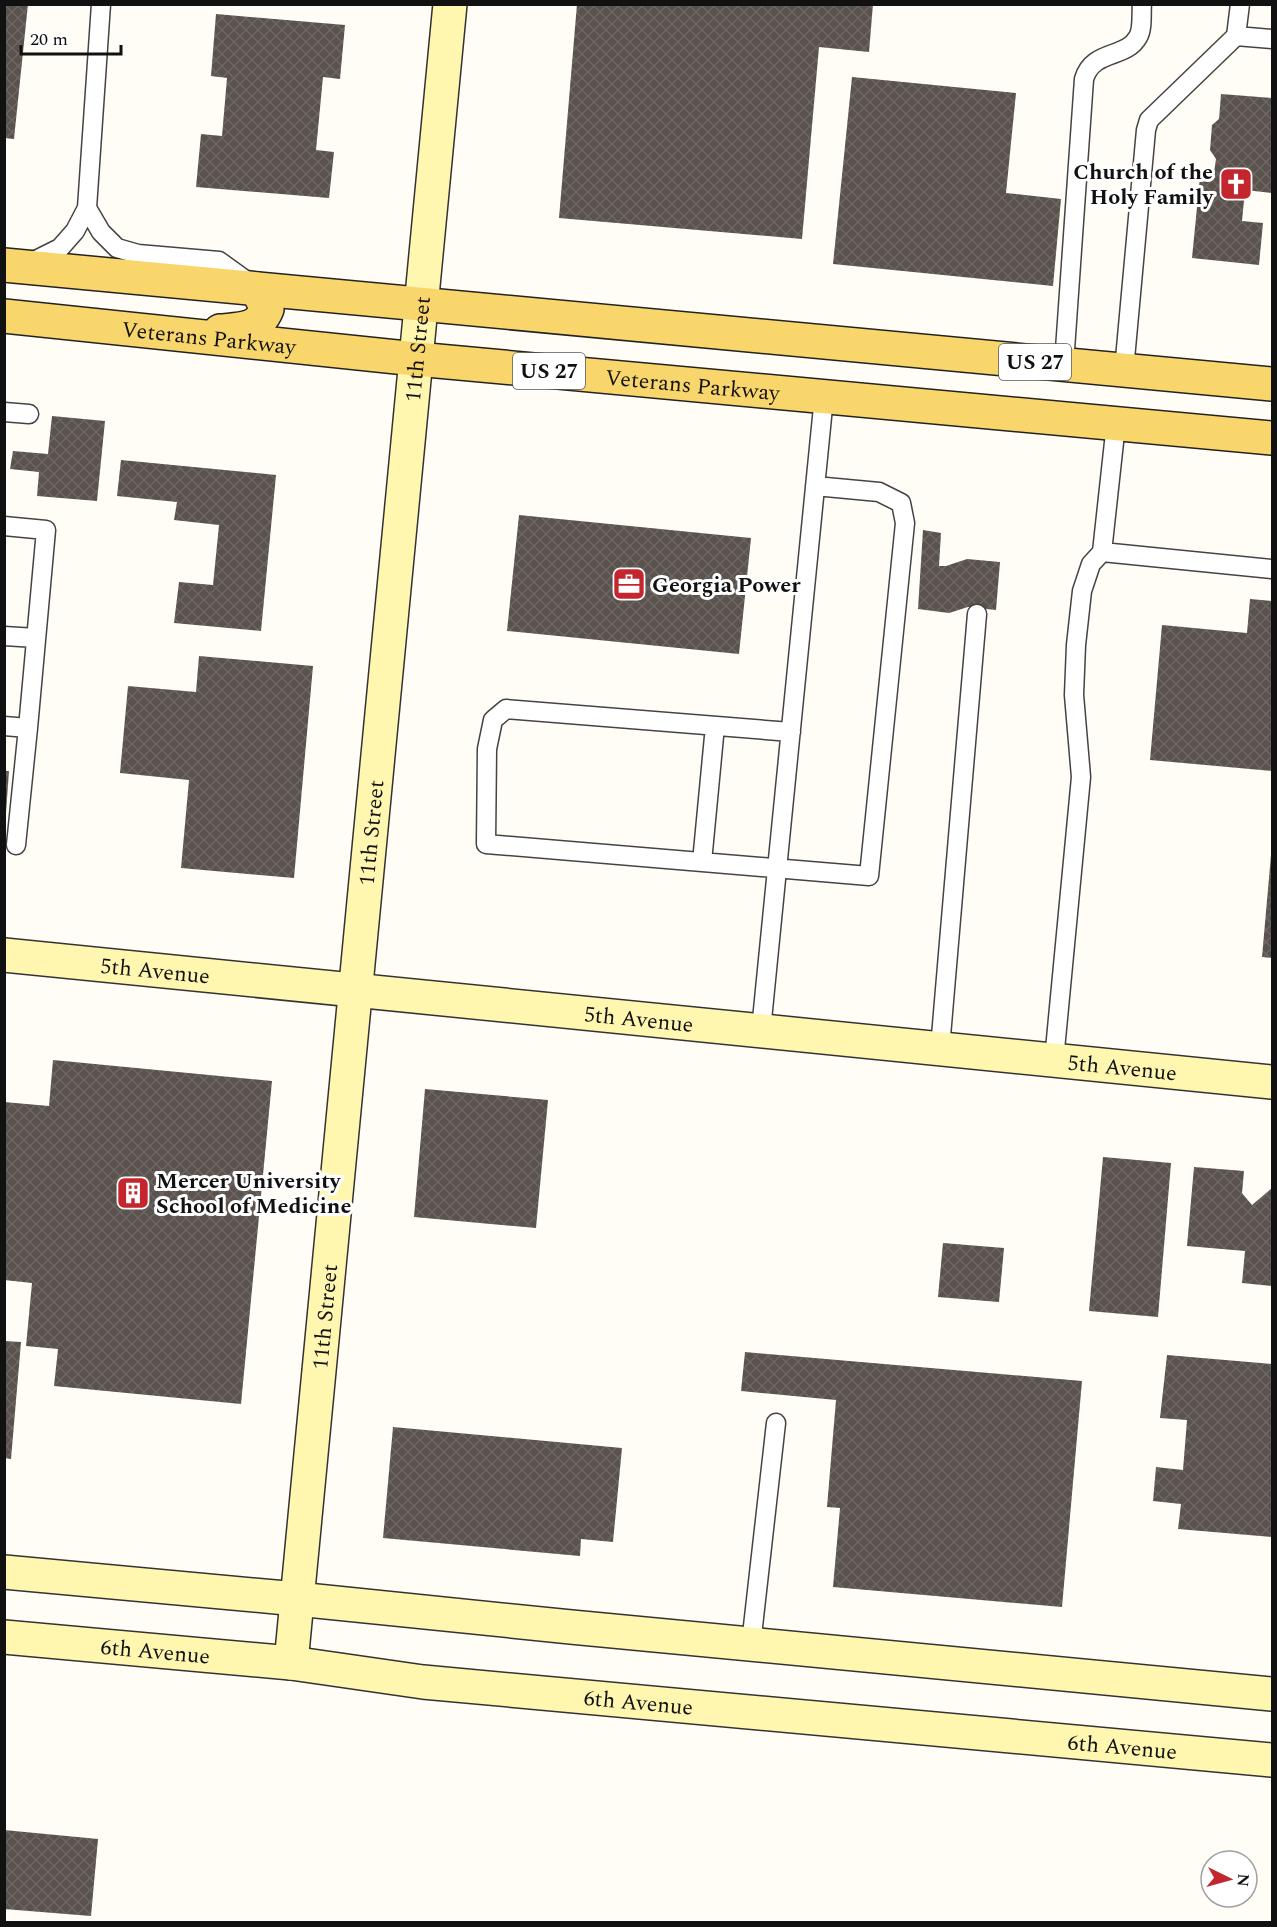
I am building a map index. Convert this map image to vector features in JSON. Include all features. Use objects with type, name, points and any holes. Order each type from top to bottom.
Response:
[{"type":"main road","name":"US 27","points":[[13,266],[1272,384]]},
{"type":"main road","points":[[182,334],[250,327],[263,320],[267,309],[257,289]]},
{"type":"main road","name":"Veterans Parkway","points":[[4,316],[416,359],[1272,438]]},
{"type":"street","name":"11th Street","points":[[291,1663],[450,4]]},
{"type":"street","name":"5th Avenue","points":[[4,955],[1272,1082]]},
{"type":"street","points":[[4,1572],[1272,1694]]},
{"type":"street","name":"6th Avenue","points":[[4,1637],[291,1663],[435,1683],[1272,1760]]},
{"type":"lane","points":[[13,266],[60,248],[75,231],[87,208],[101,4]]},
{"type":"lane","points":[[1064,364],[1084,80],[1086,71],[1095,62],[1132,45],[1140,36],[1142,4]]},
{"type":"lane","points":[[1124,370],[1146,130],[1149,120],[1236,36],[1240,4]]},
{"type":"lane","points":[[1236,36],[1272,39]]},
{"type":"lane","points":[[87,208],[101,232],[117,248],[138,254],[219,261],[257,289]]},
{"type":"lane","points":[[761,1030],[824,397]]},
{"type":"lane","points":[[4,412],[29,414]]},
{"type":"lane","points":[[1054,1060],[1081,777],[1074,695],[1076,645],[1082,591],[1091,564],[1102,552],[1116,424]]},
{"type":"lane","points":[[791,732],[506,709],[493,720],[486,749],[486,844],[869,876],[905,523],[901,503],[879,492],[815,486]]},
{"type":"lane","points":[[4,526],[46,530],[16,845]]},
{"type":"lane","points":[[1102,552],[1272,569]]},
{"type":"lane","points":[[940,1048],[977,614]]},
{"type":"lane","points":[[4,636],[36,638]]},
{"type":"lane","points":[[4,726],[28,728]]},
{"type":"lane","points":[[702,862],[716,726]]},
{"type":"lane","points":[[751,1644],[776,1423]]},
{"type":"building","points":[[4,4],[28,4],[14,139],[4,138]]},
{"type":"building","points":[[577,4],[873,4],[869,52],[819,47],[802,239],[559,218]]},
{"type":"building","points":[[216,14],[345,25],[340,79],[323,77],[316,150],[334,152],[329,198],[196,187],[201,134],[222,136],[227,78],[211,76]]},
{"type":"building","points":[[852,77],[1016,93],[1006,193],[1061,199],[1053,286],[833,264]]},
{"type":"building","name":"Church of the Holy Family","points":[[1221,94],[1272,98],[1272,193],[1245,190],[1242,221],[1263,223],[1259,265],[1192,258],[1200,177],[1213,179],[1216,159],[1210,150],[1212,125],[1219,119]]},
{"type":"building","points":[[52,416],[105,421],[97,501],[37,496],[39,472],[10,469],[13,451],[48,454]]},
{"type":"building","points":[[121,460],[276,475],[261,631],[174,623],[179,582],[213,585],[219,525],[174,520],[177,502],[117,496]]},
{"type":"building","name":"Georgia Power","points":[[519,515],[751,538],[739,654],[507,631]]},
{"type":"building","points":[[923,530],[941,533],[939,566],[967,559],[1000,562],[996,610],[968,607],[949,613],[918,609]]},
{"type":"building","points":[[1250,599],[1272,601],[1272,771],[1150,760],[1162,625],[1247,633]]},
{"type":"building","points":[[199,656],[313,666],[294,878],[181,868],[189,780],[120,773],[128,686],[196,692]]},
{"type":"building","points":[[4,771],[9,771],[6,813],[4,813]]},
{"type":"building","points":[[1272,855],[1272,958],[1262,957]]},
{"type":"building","name":"Mercer University School of Medicine","points":[[53,1060],[272,1081],[241,1404],[54,1386],[58,1349],[26,1346],[32,1283],[4,1280],[4,1102],[49,1106]]},
{"type":"building","points":[[425,1089],[548,1100],[536,1228],[414,1217]]},
{"type":"building","points":[[1103,1157],[1171,1163],[1158,1317],[1089,1311]]},
{"type":"building","points":[[1194,1167],[1244,1171],[1242,1193],[1252,1205],[1272,1188],[1272,1286],[1242,1283],[1245,1251],[1187,1246]]},
{"type":"building","points":[[943,1243],[1004,1248],[999,1302],[938,1297]]},
{"type":"building","points":[[4,1341],[21,1342],[11,1459],[4,1458]]},
{"type":"building","points":[[745,1352],[1082,1381],[1062,1607],[833,1587],[840,1508],[827,1507],[836,1400],[741,1391]]},
{"type":"building","points":[[1167,1355],[1272,1364],[1272,1537],[1178,1529],[1181,1504],[1153,1501],[1156,1467],[1183,1470],[1187,1420],[1160,1418]]},
{"type":"building","points":[[393,1427],[622,1448],[613,1542],[581,1539],[580,1556],[383,1538]]},
{"type":"building","points":[[4,1830],[98,1839],[91,1916],[4,1909]]},
{"type":"place","name":"Church of the Holy Family","points":[[1236,184]]},
{"type":"place","name":"Georgia Power","points":[[629,584]]},
{"type":"place","name":"Mercer University School of Medicine","points":[[133,1193]]}]
